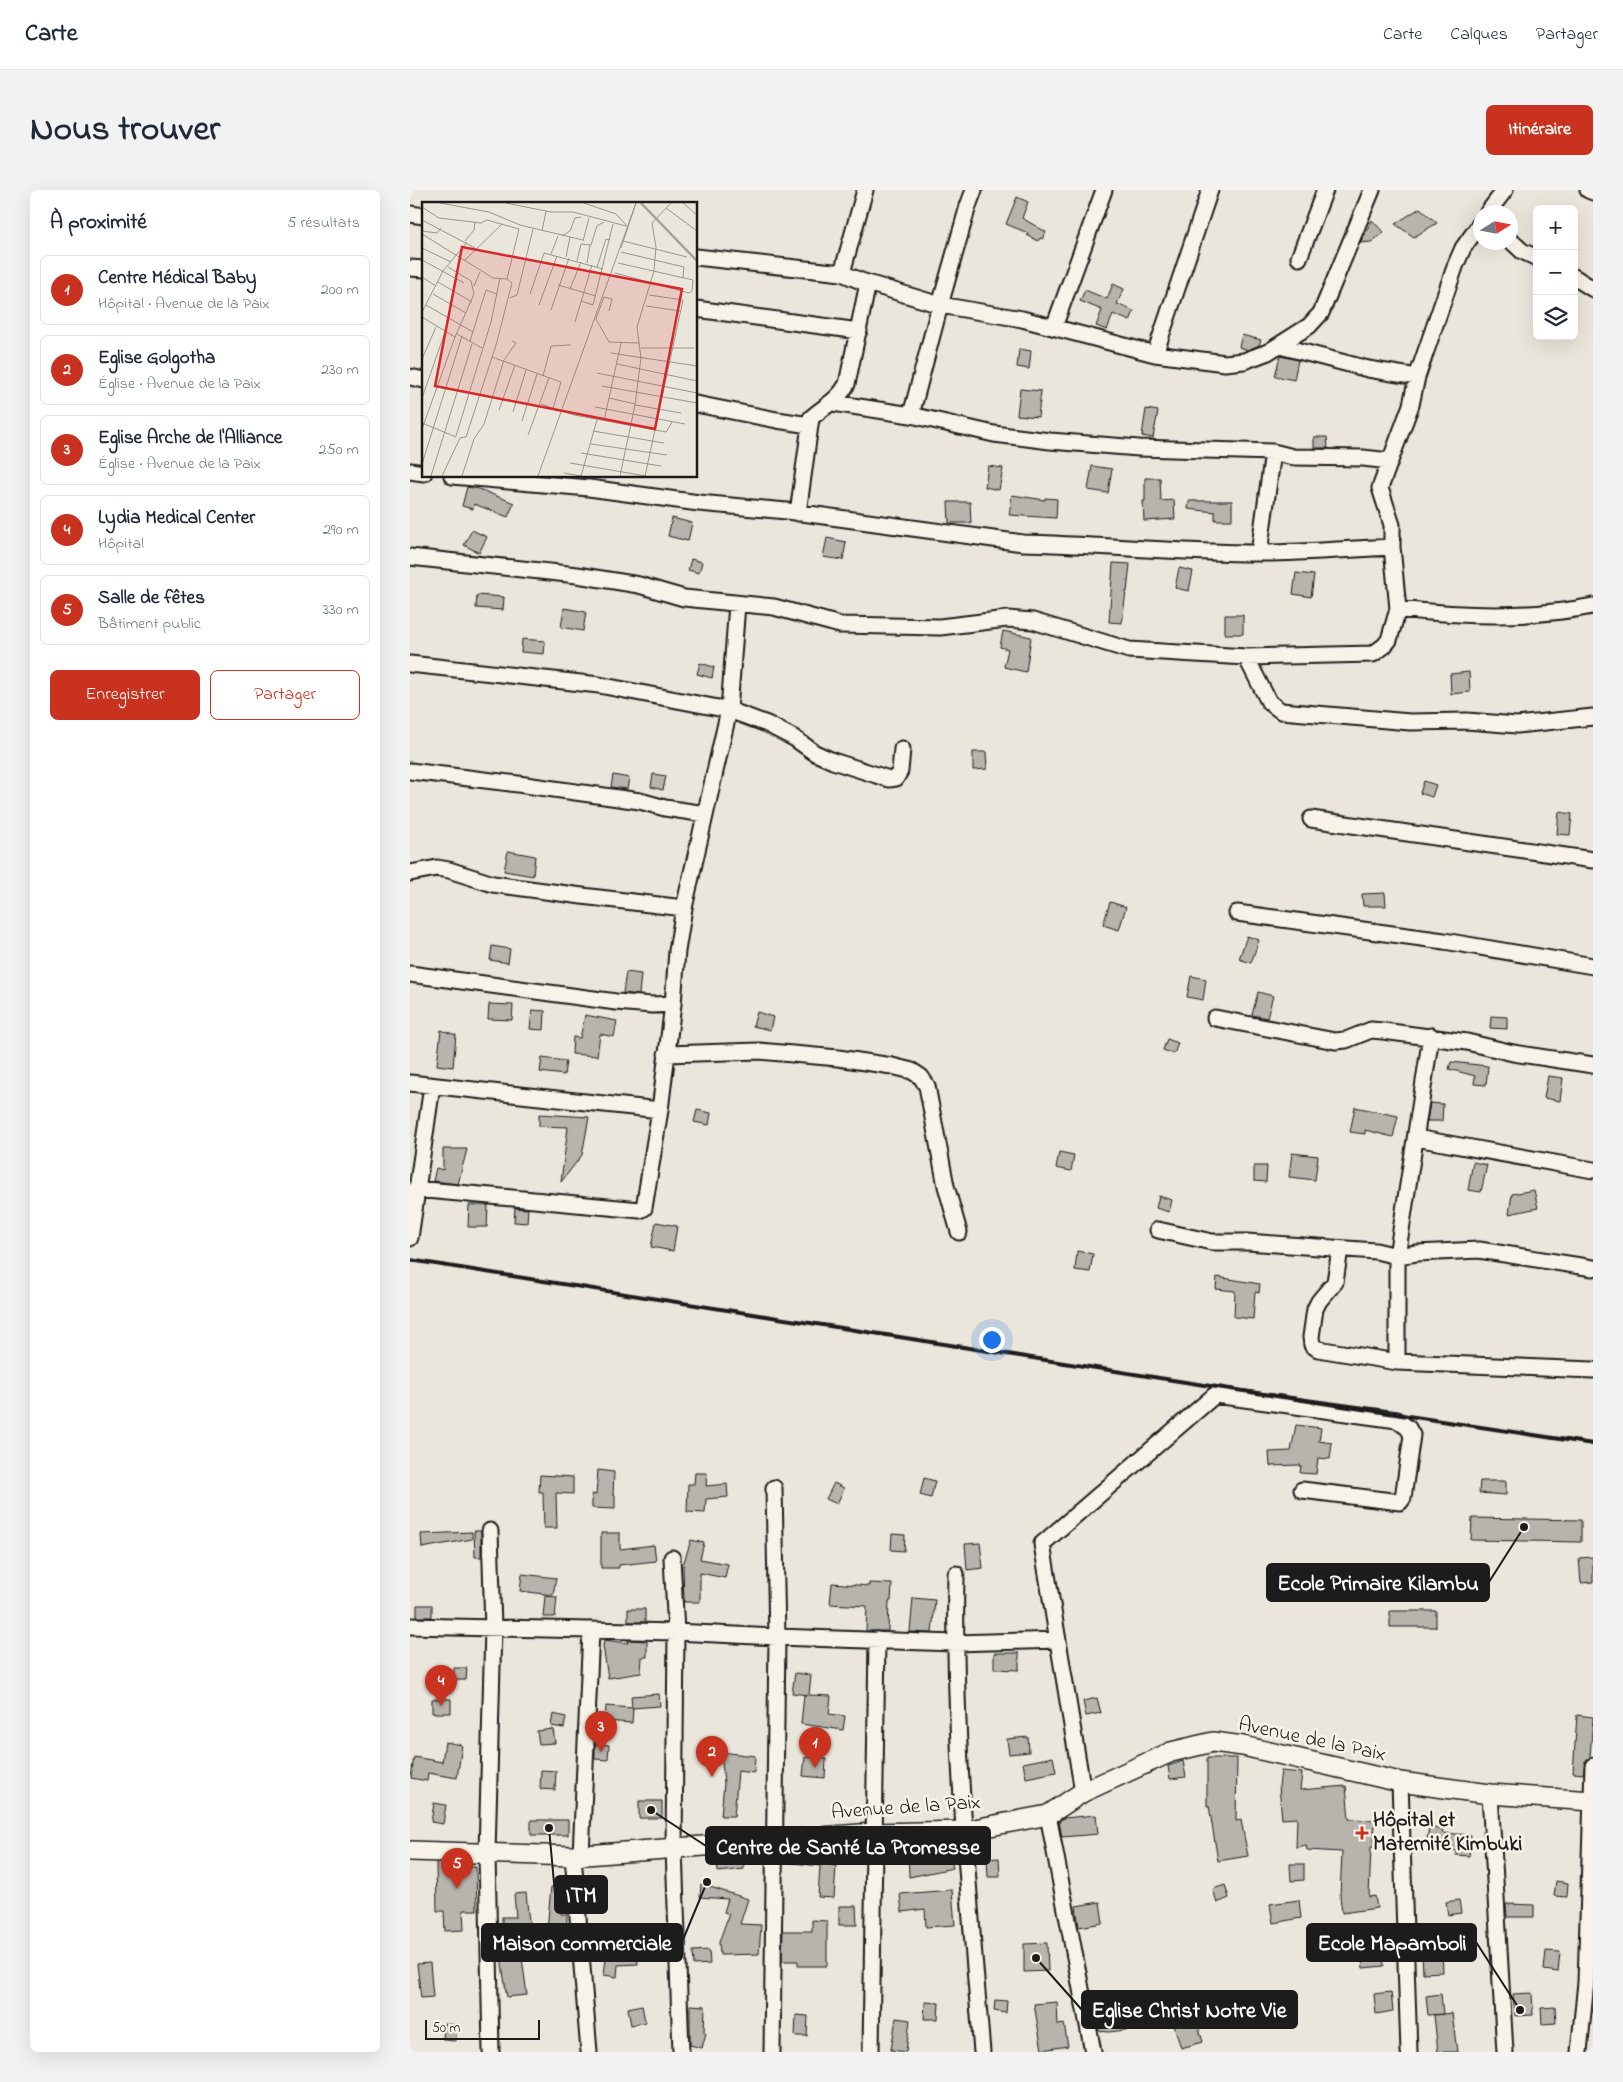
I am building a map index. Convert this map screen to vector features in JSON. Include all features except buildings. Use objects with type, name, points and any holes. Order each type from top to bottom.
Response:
[{"type":"street","points":[[842,273],[864,190]]},
{"type":"street","points":[[911,415],[940,304],[974,190]]},
{"type":"street","points":[[1054,327],[1104,190]]},
{"type":"street","points":[[1155,354],[1210,190]]},
{"type":"street","points":[[1298,258],[1324,190]]},
{"type":"street","points":[[698,257],[842,273],[868,283],[940,304],[1054,327],[1155,354],[1225,363],[1244,361],[1280,346],[1309,326],[1321,313],[1372,190]]},
{"type":"street","points":[[1493,205],[1504,190]]},
{"type":"street","points":[[1588,190],[1593,192]]},
{"type":"street","points":[[410,558],[577,575],[639,586],[684,598],[774,607],[854,626],[940,627],[989,620],[1033,621],[1129,650],[1246,657],[1373,654],[1389,640],[1398,609],[1392,547],[1392,525],[1380,488],[1412,405],[1417,377],[1456,264],[1463,248],[1473,234]]},
{"type":"street","points":[[1518,247],[1533,256]]},
{"type":"street","points":[[1578,280],[1593,289]]},
{"type":"street","points":[[798,513],[811,418],[833,403],[842,393],[846,384],[868,283]]},
{"type":"street","points":[[698,309],[859,331]]},
{"type":"street","points":[[1280,346],[1368,369],[1417,377]]},
{"type":"street","points":[[833,403],[911,415],[994,434],[1050,441],[1140,448],[1274,452],[1293,457],[1363,458],[1390,461]]},
{"type":"street","points":[[698,404],[809,425]]},
{"type":"street","points":[[1258,553],[1274,452]]},
{"type":"street","points":[[475,478],[589,488],[699,503],[798,513],[1023,544],[1054,543],[1258,553],[1392,547]]},
{"type":"street","points":[[416,1189],[640,1210],[644,1208],[660,1110],[673,1004],[677,950],[684,908],[728,710],[737,604]]},
{"type":"street","points":[[1398,609],[1442,614],[1514,615],[1593,606]]},
{"type":"street","points":[[1246,657],[1269,702],[1281,711],[1410,722],[1467,721],[1517,726],[1593,717]]},
{"type":"street","points":[[410,664],[599,685],[728,710],[767,724],[794,738],[815,753],[889,779],[896,778],[900,771],[902,749]]},
{"type":"street","points":[[410,771],[537,786],[640,801],[665,808],[705,814]]},
{"type":"street","points":[[1311,819],[1593,860]]},
{"type":"street","points":[[410,873],[437,868],[493,884],[684,908]]},
{"type":"street","points":[[1236,912],[1444,941],[1593,966]]},
{"type":"street","points":[[410,974],[616,1002],[652,1005],[673,1004]]},
{"type":"street","points":[[1215,1018],[1335,1041],[1346,1040],[1371,1030],[1431,1036],[1513,1053],[1593,1065]]},
{"type":"street","points":[[1397,1362],[1397,1256],[1431,1036]]},
{"type":"street","points":[[666,1054],[759,1051],[793,1053],[892,1066],[912,1071],[921,1077],[927,1086],[946,1186],[952,1213],[959,1232]]},
{"type":"street","points":[[410,1083],[660,1110]]},
{"type":"street","points":[[410,1238],[416,1189],[429,1119],[432,1086]]},
{"type":"street","points":[[1416,1138],[1593,1170]]},
{"type":"street","points":[[1158,1230],[1212,1242],[1247,1242],[1340,1249],[1386,1253],[1397,1256],[1417,1253],[1479,1250],[1593,1268]]},
{"type":"street","points":[[1340,1249],[1336,1282],[1319,1301],[1315,1309],[1311,1337],[1312,1345],[1318,1349],[1397,1362],[1593,1370]]},
{"type":"street","points":[[1083,1792],[1042,1544],[1212,1397],[1218,1396],[1397,1420],[1408,1428],[1412,1435],[1400,1502],[1302,1490]]},
{"type":"street","points":[[772,2052],[777,1637],[774,1488]]},
{"type":"street","points":[[490,1531],[493,1628],[488,1853],[491,2052]]},
{"type":"street","points":[[672,1558],[676,1632],[674,1848],[681,2052]]},
{"type":"street","points":[[956,1574],[955,1642],[964,1831],[982,2052]]},
{"type":"street","points":[[410,1626],[676,1632],[955,1642],[1058,1640]]},
{"type":"street","points":[[589,2052],[577,1856],[591,1630]]},
{"type":"street","points":[[871,2052],[877,1640]]},
{"type":"street","name":"Avenue de la Paix","points":[[410,1851],[577,1856],[873,1833],[964,1831],[1048,1815],[1083,1792],[1171,1752],[1213,1742],[1244,1746],[1400,1782],[1490,1794],[1592,1801]]},
{"type":"street","points":[[1579,2052],[1586,1982],[1593,1766]]},
{"type":"street","points":[[1400,1782],[1410,2052]]},
{"type":"street","points":[[1490,1794],[1505,2052]]},
{"type":"street","points":[[1048,1815],[1093,2052]]},
{"type":"railway","points":[[410,1260],[1593,1444]]},
{"type":"place","name":"Ecole Primaire Kilambu","points":[[1524,1527]]},
{"type":"place","name":"Lydia Medical Center","points":[[441,1706]]},
{"type":"place","name":"Eglise Arche de l'Alliance","points":[[601,1752]]},
{"type":"place","name":"Centre Médical Baby","points":[[815,1768]]},
{"type":"place","name":"Eglise Golgotha","points":[[712,1777]]},
{"type":"place","name":"Centre de Santé La Promesse","points":[[651,1810]]},
{"type":"place","name":"ITM","points":[[549,1828]]},
{"type":"place","name":"Hôpital et Maternité Kimbuki","points":[[1362,1833]]},
{"type":"place","name":"Maison commerciale","points":[[707,1882]]},
{"type":"place","name":"Salle de fêtes","points":[[457,1889]]},
{"type":"place","name":"Eglise Christ Notre Vie","points":[[1036,1958]]},
{"type":"place","name":"Ecole Mapamboli","points":[[1520,2010]]}]
